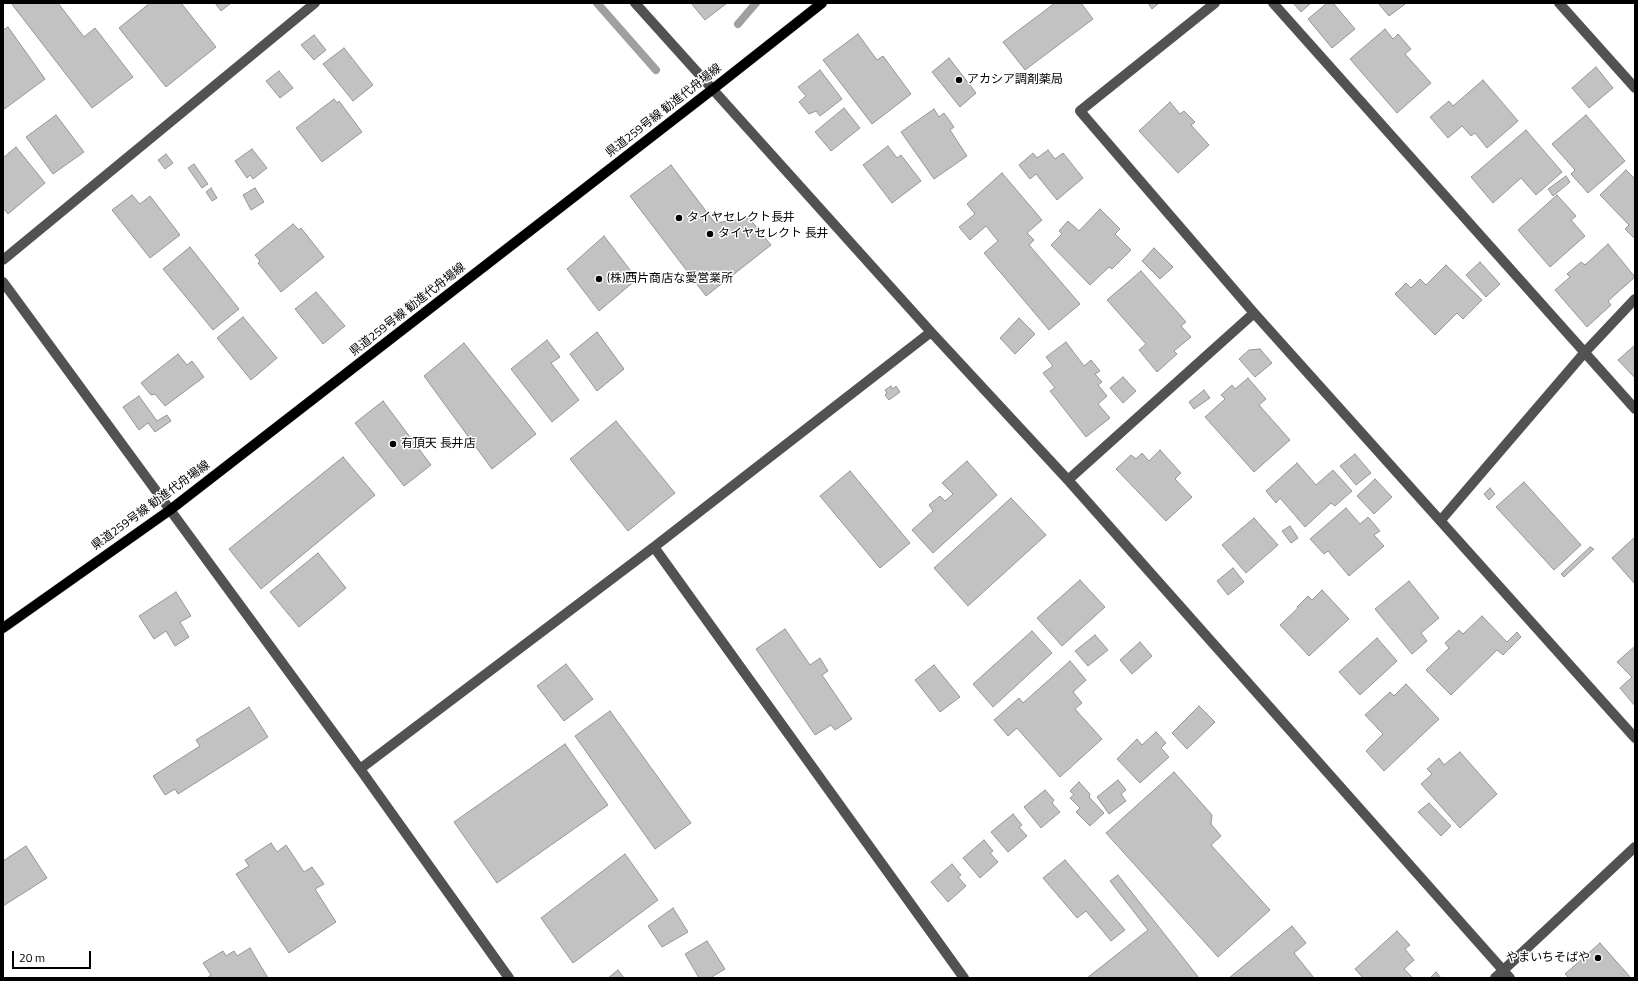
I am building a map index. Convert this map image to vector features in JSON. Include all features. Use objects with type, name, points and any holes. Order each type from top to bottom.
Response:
[{"type":"main road","name":"県道259号線 勧進代舟場線","points":[[3,628],[170,510],[713,90],[822,3]]},
{"type":"street","points":[[3,260],[315,3]]},
{"type":"street","points":[[635,3],[931,332],[1068,480],[1507,974]]},
{"type":"street","points":[[1215,3],[1080,111],[1254,314],[1441,520],[1635,738]]},
{"type":"street","points":[[1272,3],[1635,409]]},
{"type":"street","points":[[1559,3],[1635,88]]},
{"type":"street","points":[[3,282],[360,769],[510,978]]},
{"type":"street","points":[[1441,520],[1585,352],[1635,299]]},
{"type":"street","points":[[1068,480],[1254,314]]},
{"type":"street","points":[[360,769],[654,547],[931,332]]},
{"type":"street","points":[[654,547],[964,978]]},
{"type":"street","points":[[1495,978],[1507,974],[1635,847]]},
{"type":"building","points":[[11,3],[58,3],[84,37],[95,28],[133,77],[92,108]]},
{"type":"building","points":[[150,3],[181,3],[216,47],[166,87],[119,28]]},
{"type":"building","points":[[215,3],[231,3],[221,11]]},
{"type":"building","points":[[691,3],[727,3],[705,20]]},
{"type":"building","points":[[1055,3],[1081,3],[1093,19],[1025,70],[1003,42]]},
{"type":"building","points":[[1148,3],[1159,3],[1152,9]]},
{"type":"building","points":[[1293,3],[1311,3],[1301,12]]},
{"type":"building","points":[[1327,3],[1333,3],[1355,29],[1332,48],[1308,19]]},
{"type":"building","points":[[1378,3],[1404,3],[1405,4],[1389,16]]},
{"type":"building","points":[[8,27],[45,79],[3,110],[3,30]]},
{"type":"building","points":[[1385,29],[1393,39],[1398,34],[1411,49],[1405,54],[1431,83],[1397,113],[1350,59]]},
{"type":"building","points":[[858,34],[877,60],[883,56],[911,94],[872,124],[823,60]]},
{"type":"building","points":[[314,35],[326,50],[314,60],[301,45]]},
{"type":"building","points":[[344,48],[373,85],[353,101],[323,64]]},
{"type":"building","points":[[949,58],[976,93],[960,107],[932,72]]},
{"type":"building","points":[[1596,67],[1613,88],[1589,108],[1572,88]]},
{"type":"building","points":[[820,70],[842,99],[820,116],[816,111],[809,114],[799,102],[806,96],[798,87]]},
{"type":"building","points":[[279,71],[293,88],[280,98],[266,81]]},
{"type":"building","points":[[1483,80],[1518,121],[1487,148],[1475,133],[1471,136],[1462,126],[1448,138],[1430,117],[1449,101],[1453,106]]},
{"type":"building","points":[[334,99],[337,103],[339,101],[362,132],[322,162],[296,128]]},
{"type":"building","points":[[1170,102],[1180,114],[1184,111],[1195,122],[1191,125],[1209,145],[1178,173],[1139,131]]},
{"type":"building","points":[[844,108],[860,128],[831,151],[815,132]]},
{"type":"building","points":[[934,109],[939,117],[944,113],[954,127],[950,130],[967,156],[934,179],[901,132]]},
{"type":"building","points":[[56,115],[84,152],[53,174],[26,137]]},
{"type":"building","points":[[1586,115],[1625,161],[1588,193],[1571,174],[1575,170],[1552,144]]},
{"type":"building","points":[[1526,130],[1562,172],[1536,195],[1521,178],[1493,203],[1471,177]]},
{"type":"building","points":[[888,146],[897,158],[901,155],[921,181],[892,203],[863,165]]},
{"type":"building","points":[[16,147],[45,183],[8,214],[3,208],[3,158]]},
{"type":"building","points":[[252,149],[267,168],[253,179],[250,175],[247,178],[235,161]]},
{"type":"building","points":[[1048,150],[1055,159],[1063,153],[1083,178],[1057,200],[1036,174],[1030,179],[1019,165],[1033,153],[1037,158]]},
{"type":"building","points":[[166,154],[173,163],[165,169],[158,160]]},
{"type":"building","points":[[194,164],[208,184],[202,188],[188,168]]},
{"type":"building","name":"タイヤセレクト 長井","points":[[671,165],[715,223],[749,218],[771,245],[706,296],[630,196]]},
{"type":"building","points":[[1626,170],[1635,179],[1635,239],[1625,229],[1629,225],[1600,195]]},
{"type":"building","points":[[1002,173],[1042,220],[1027,233],[1034,240],[1029,245],[1080,304],[1049,330],[984,253],[998,241],[986,226],[970,240],[959,227],[975,214],[967,204]]},
{"type":"building","points":[[1566,176],[1570,182],[1553,196],[1548,189]]},
{"type":"building","points":[[211,188],[217,198],[212,201],[206,192]]},
{"type":"building","points":[[255,188],[264,202],[251,210],[243,195]]},
{"type":"building","points":[[132,195],[140,204],[150,196],[180,235],[150,258],[112,210]]},
{"type":"building","points":[[1557,195],[1576,216],[1571,220],[1585,236],[1550,267],[1518,230]]},
{"type":"building","points":[[1100,209],[1120,229],[1115,234],[1131,250],[1112,269],[1109,267],[1090,285],[1051,245],[1062,234],[1059,231],[1068,221],[1079,231]]},
{"type":"building","points":[[293,224],[299,230],[301,228],[324,257],[281,292],[258,263],[260,261],[255,255]]},
{"type":"building","points":[[604,236],[637,279],[599,311],[567,269]]},
{"type":"building","points":[[1608,244],[1635,277],[1608,301],[1611,305],[1587,327],[1555,290],[1570,277],[1567,274],[1581,262],[1585,265]]},
{"type":"building","points":[[190,247],[239,309],[213,330],[163,269]]},
{"type":"building","points":[[1154,248],[1173,267],[1160,279],[1142,261]]},
{"type":"building","points":[[1480,262],[1500,284],[1486,297],[1466,275]]},
{"type":"building","points":[[1446,265],[1482,300],[1463,319],[1457,313],[1435,335],[1395,294],[1406,283],[1411,288],[1420,279],[1426,285]]},
{"type":"building","points":[[1141,271],[1186,322],[1181,326],[1191,337],[1174,351],[1177,354],[1157,372],[1139,350],[1146,344],[1107,300]]},
{"type":"building","points":[[316,292],[345,326],[323,344],[295,309]]},
{"type":"building","points":[[243,317],[277,358],[251,380],[217,338]]},
{"type":"building","points":[[1019,318],[1035,334],[1015,354],[1000,338]]},
{"type":"building","points":[[597,332],[624,369],[597,391],[570,354]]},
{"type":"building","points":[[547,340],[560,357],[551,363],[579,400],[552,422],[511,369]]},
{"type":"building","points":[[1066,342],[1084,366],[1091,360],[1100,371],[1095,374],[1102,382],[1098,385],[1107,396],[1098,404],[1110,418],[1086,437],[1050,391],[1055,388],[1043,373],[1053,366],[1046,357]]},
{"type":"building","points":[[464,343],[536,434],[492,469],[424,376]]},
{"type":"building","points":[[1635,345],[1635,378],[1618,360]]},
{"type":"building","points":[[1260,349],[1272,363],[1255,377],[1239,359],[1249,350]]},
{"type":"building","points":[[178,354],[187,365],[192,361],[204,377],[165,406],[155,394],[151,395],[141,383]]},
{"type":"building","points":[[1123,377],[1136,391],[1123,403],[1110,388]]},
{"type":"building","points":[[1248,378],[1266,399],[1259,405],[1290,440],[1254,472],[1205,417],[1225,399],[1221,395],[1232,385],[1235,389]]},
{"type":"building","points":[[891,386],[893,389],[896,386],[900,392],[889,400],[885,395],[887,393],[885,390]]},
{"type":"building","points":[[1204,390],[1210,398],[1194,409],[1189,402]]},
{"type":"building","points":[[139,396],[157,421],[167,415],[171,421],[155,432],[148,423],[139,430],[123,407]]},
{"type":"building","name":"有頂天 長井店","points":[[383,401],[431,465],[404,486],[355,423]]},
{"type":"building","points":[[616,421],[675,493],[628,531],[570,459]]},
{"type":"building","points":[[1160,450],[1181,473],[1175,479],[1192,497],[1166,521],[1116,469],[1131,455],[1136,459],[1142,453],[1149,461]]},
{"type":"building","points":[[1355,454],[1371,473],[1356,485],[1340,466]]},
{"type":"building","points":[[343,457],[375,495],[261,589],[229,549]]},
{"type":"building","points":[[967,461],[997,495],[933,553],[912,530],[933,511],[929,505],[940,496],[945,501],[953,494],[942,483]]},
{"type":"building","points":[[1297,463],[1316,485],[1333,470],[1352,491],[1335,506],[1331,503],[1305,527],[1280,498],[1276,503],[1266,491]]},
{"type":"building","points":[[850,471],[910,543],[880,568],[820,496]]},
{"type":"building","points":[[1375,479],[1392,497],[1374,514],[1357,496]]},
{"type":"building","points":[[1524,482],[1581,545],[1554,570],[1496,507]]},
{"type":"building","points":[[1490,488],[1495,494],[1489,500],[1484,494]]},
{"type":"building","points":[[1011,498],[1046,535],[968,606],[934,568]]},
{"type":"building","points":[[1346,508],[1360,524],[1368,517],[1380,531],[1374,535],[1384,546],[1349,576],[1328,551],[1324,554],[1310,539]]},
{"type":"building","points":[[1254,518],[1278,545],[1246,573],[1222,545]]},
{"type":"building","points":[[1290,526],[1298,538],[1291,543],[1282,531]]},
{"type":"building","points":[[1635,537],[1635,584],[1612,558]]},
{"type":"building","points":[[1590,547],[1594,549],[1564,577],[1561,574]]},
{"type":"building","points":[[318,553],[346,588],[299,627],[270,592]]},
{"type":"building","points":[[1233,568],[1244,582],[1228,595],[1217,581]]},
{"type":"building","points":[[1080,580],[1105,607],[1062,646],[1037,618]]},
{"type":"building","points":[[1409,581],[1439,618],[1421,633],[1427,641],[1412,654],[1375,609]]},
{"type":"building","points":[[1322,590],[1349,619],[1309,656],[1280,625],[1308,596],[1312,600]]},
{"type":"building","points":[[176,592],[191,616],[180,622],[189,637],[175,646],[166,631],[154,639],[139,616]]},
{"type":"building","points":[[1482,616],[1507,642],[1517,632],[1521,637],[1503,655],[1497,650],[1451,695],[1426,670],[1449,648],[1445,643],[1459,630],[1463,634]]},
{"type":"building","points":[[785,629],[810,665],[820,658],[828,671],[822,675],[852,719],[835,730],[831,725],[815,735],[756,649]]},
{"type":"building","points":[[1032,631],[1052,653],[993,707],[973,684]]},
{"type":"building","points":[[1095,635],[1108,650],[1088,666],[1075,651]]},
{"type":"building","points":[[1377,638],[1397,661],[1360,695],[1339,672]]},
{"type":"building","points":[[1140,642],[1152,656],[1132,674],[1120,660]]},
{"type":"building","points":[[1635,646],[1635,706],[1620,688],[1632,677],[1617,662]]},
{"type":"building","points":[[1070,661],[1086,680],[1073,692],[1082,703],[1075,709],[1102,739],[1060,777],[1017,728],[1008,736],[994,720],[1019,698],[1023,703]]},
{"type":"building","points":[[566,664],[593,699],[564,721],[537,686]]},
{"type":"building","points":[[934,665],[960,697],[940,712],[915,680]]},
{"type":"building","points":[[1406,684],[1439,719],[1384,771],[1366,751],[1383,734],[1365,715],[1390,692],[1394,696]]},
{"type":"building","points":[[1199,706],[1215,722],[1187,749],[1172,733]]},
{"type":"building","points":[[249,707],[268,737],[178,794],[175,789],[165,795],[153,776],[200,746],[196,740]]},
{"type":"building","points":[[610,711],[691,823],[655,849],[575,736]]},
{"type":"building","points":[[1156,732],[1166,743],[1161,748],[1169,757],[1140,783],[1117,759],[1137,739],[1142,745]]},
{"type":"building","points":[[565,744],[608,805],[497,883],[454,822]]},
{"type":"building","points":[[1460,752],[1497,794],[1460,828],[1421,784],[1432,774],[1427,769],[1439,758],[1444,765]]},
{"type":"building","points":[[1174,772],[1212,815],[1211,824],[1221,836],[1211,845],[1270,910],[1218,957],[1106,833]]},
{"type":"building","points":[[1118,780],[1126,790],[1121,794],[1126,801],[1109,814],[1097,797]]},
{"type":"building","points":[[1079,782],[1090,794],[1089,797],[1104,813],[1090,826],[1076,812],[1080,808],[1070,798],[1074,795],[1070,791]]},
{"type":"building","points":[[1045,790],[1054,800],[1052,803],[1060,812],[1041,828],[1024,807]]},
{"type":"building","points":[[1429,803],[1451,826],[1441,836],[1418,812]]},
{"type":"building","points":[[1013,814],[1022,825],[1019,827],[1027,836],[1008,852],[991,832]]},
{"type":"building","points":[[984,840],[993,851],[990,853],[998,862],[980,878],[963,858]]},
{"type":"building","points":[[271,843],[277,852],[286,845],[304,872],[312,867],[324,884],[315,889],[336,922],[289,953],[236,874],[249,866],[245,860]]},
{"type":"building","points":[[26,846],[47,878],[3,906],[3,861]]},
{"type":"building","points":[[625,854],[658,900],[573,963],[541,918]]},
{"type":"building","points":[[1065,860],[1125,930],[1111,941],[1086,911],[1077,918],[1043,878]]},
{"type":"building","points":[[952,864],[961,875],[958,877],[966,886],[948,902],[931,882]]},
{"type":"building","points":[[1118,875],[1199,978],[1087,978],[1148,930],[1110,881]]},
{"type":"building","points":[[673,908],[688,932],[662,947],[648,926]]},
{"type":"building","points":[[1292,926],[1306,943],[1294,953],[1314,978],[1229,978]]},
{"type":"building","points":[[1397,931],[1410,945],[1405,949],[1414,960],[1404,969],[1413,978],[1363,978],[1355,969]]},
{"type":"building","points":[[707,941],[725,969],[710,978],[699,978],[685,954]]},
{"type":"building","name":"やまいちそばや","points":[[1600,943],[1631,978],[1569,978],[1565,974]]},
{"type":"building","points":[[250,948],[268,978],[207,978],[211,975],[203,963],[223,951],[226,956],[234,951],[237,956]]},
{"type":"building","points":[[618,970],[624,978],[608,978]]},
{"type":"building","points":[[1436,972],[1441,978],[1430,978]]},
{"type":"waterway","points":[[597,3],[656,70]]},
{"type":"waterway","points":[[738,24],[756,3]]},
{"type":"place","name":"アカシア調剤薬局","points":[[959,80]]},
{"type":"place","name":"タイヤセレクト長井","points":[[679,218]]},
{"type":"place","name":"タイヤセレクト 長井","points":[[710,234]]},
{"type":"place","name":"(株)西片商店な愛営業所","points":[[599,279]]},
{"type":"place","name":"有頂天 長井店","points":[[393,444]]},
{"type":"place","name":"やまいちそばや","points":[[1598,958]]}]
